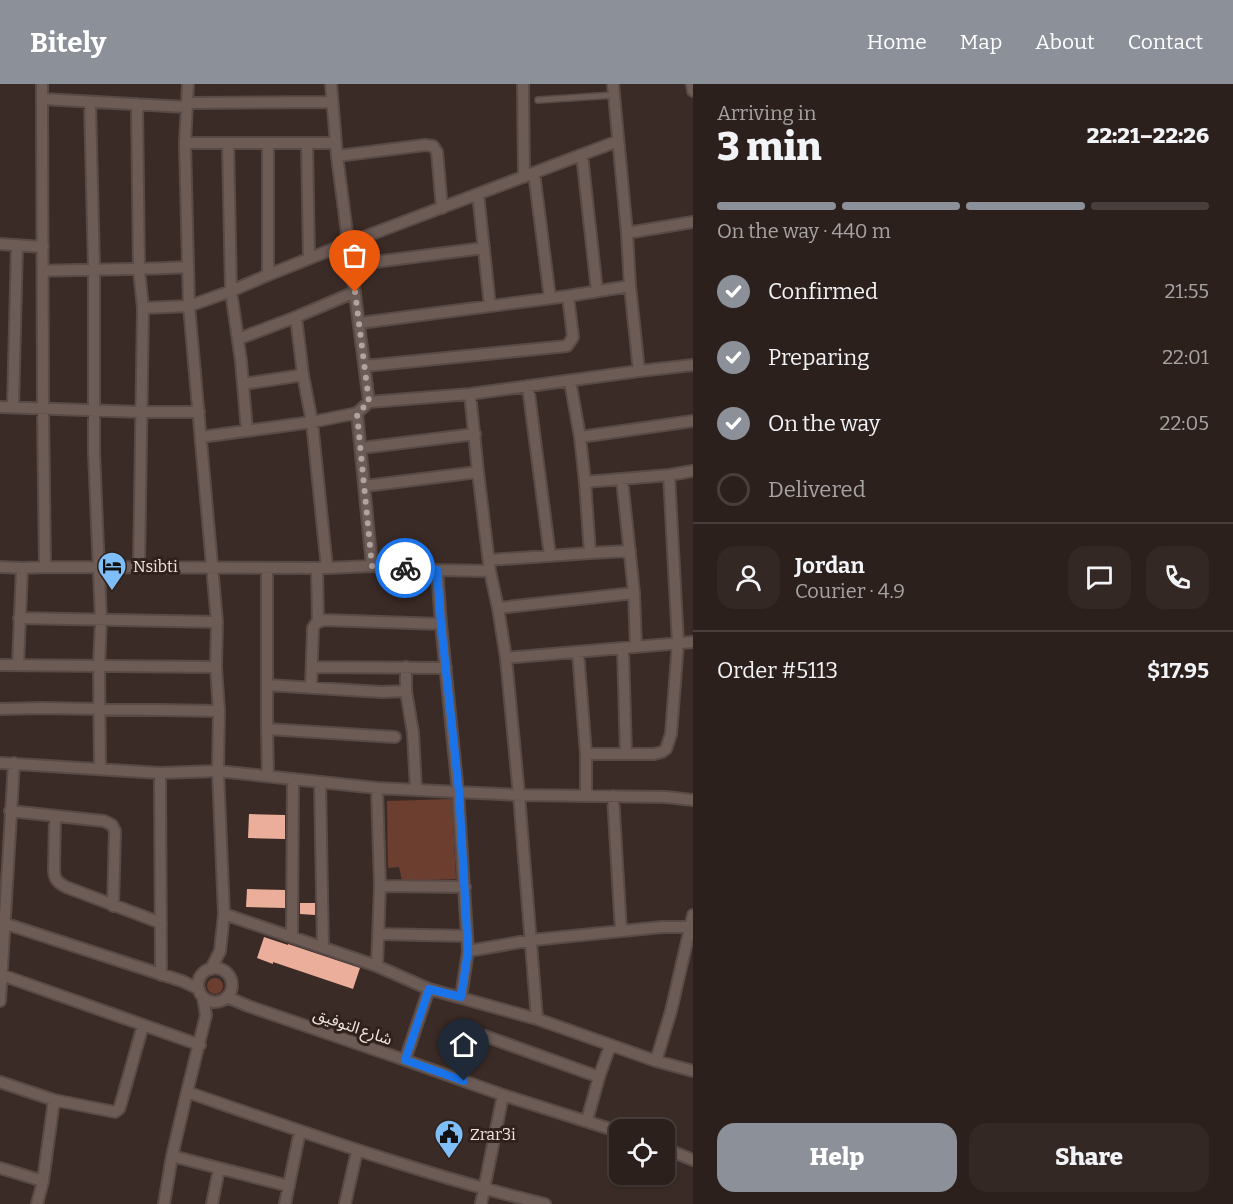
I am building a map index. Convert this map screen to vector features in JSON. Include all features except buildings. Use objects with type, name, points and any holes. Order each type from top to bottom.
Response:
[{"type":"street","points":[[42,84],[45,567]]},
{"type":"street","points":[[188,84],[185,143],[187,267],[217,622],[218,771],[224,914],[220,951],[231,990],[206,1015]]},
{"type":"street","points":[[331,84],[337,156],[369,402]]},
{"type":"street","points":[[523,84],[529,175],[550,298]]},
{"type":"street","points":[[692,84],[693,91]]},
{"type":"street","points":[[614,90],[639,371]]},
{"type":"street","points":[[43,99],[136,105],[332,102]]},
{"type":"street","points":[[90,102],[94,268],[94,411],[101,620],[100,769]]},
{"type":"street","points":[[136,105],[139,270],[143,308],[139,568]]},
{"type":"street","points":[[143,308],[189,306],[618,141]]},
{"type":"street","points":[[185,143],[336,143]]},
{"type":"street","points":[[228,143],[231,291],[247,431]]},
{"type":"street","points":[[268,143],[268,274]]},
{"type":"street","points":[[307,143],[309,258]]},
{"type":"street","points":[[337,156],[425,145],[433,146],[437,152],[442,208]]},
{"type":"street","points":[[582,155],[597,291]]},
{"type":"street","points":[[478,194],[490,306]]},
{"type":"street","points":[[627,233],[693,222]]},
{"type":"street","points":[[0,244],[43,247]]},
{"type":"street","points":[[13,407],[17,245]]},
{"type":"street","points":[[351,265],[484,248]]},
{"type":"street","points":[[43,271],[187,267]]},
{"type":"street","points":[[360,323],[630,286]]},
{"type":"street","points":[[238,339],[355,292]]},
{"type":"street","points":[[365,366],[567,346],[573,337],[567,296]]},
{"type":"street","points":[[297,317],[303,375],[312,422],[322,568],[318,622]]},
{"type":"street","points":[[201,437],[357,414],[369,402],[470,394],[693,365]]},
{"type":"street","points":[[243,384],[303,375]]},
{"type":"street","points":[[570,381],[580,437],[590,553]]},
{"type":"street","points":[[528,386],[550,556]]},
{"type":"street","points":[[470,394],[489,565],[506,658],[537,1019]]},
{"type":"street","points":[[0,407],[199,412]]},
{"type":"street","points":[[357,414],[372,566]]},
{"type":"street","points":[[580,437],[693,422]]},
{"type":"street","points":[[361,448],[475,434]]},
{"type":"street","points":[[585,482],[693,471]]},
{"type":"street","points":[[365,486],[478,472]]},
{"type":"street","points":[[586,754],[654,754],[666,749],[670,734],[678,643],[669,475]]},
{"type":"street","points":[[622,479],[634,593],[636,647]]},
{"type":"street","points":[[0,567],[322,568],[372,566],[437,570],[550,556],[630,551]]},
{"type":"street","points":[[18,665],[22,568]]},
{"type":"street","points":[[267,568],[268,776]]},
{"type":"street","points":[[437,570],[459,792],[465,887],[468,951],[461,997]]},
{"type":"street","points":[[498,608],[634,593]]},
{"type":"street","points":[[19,618],[217,622]]},
{"type":"street","points":[[311,688],[313,628],[318,622],[324,620],[441,624]]},
{"type":"street","points":[[506,658],[693,642]]},
{"type":"street","points":[[623,648],[626,754]]},
{"type":"street","points":[[578,652],[586,754],[586,795]]},
{"type":"street","points":[[0,665],[216,667]]},
{"type":"street","points":[[312,667],[446,668]]},
{"type":"street","points":[[406,668],[406,691],[413,733],[416,790]]},
{"type":"street","points":[[267,685],[382,692],[406,691]]},
{"type":"street","points":[[0,710],[219,711]]},
{"type":"street","points":[[267,729],[394,737]]},
{"type":"street","points":[[0,763],[160,773],[218,771],[377,788],[693,800]]},
{"type":"street","points":[[0,1001],[2,923],[14,763]]},
{"type":"street","points":[[160,773],[161,975]]},
{"type":"street","points":[[292,937],[293,779]]},
{"type":"street","points":[[320,782],[323,948]]},
{"type":"street","points":[[376,966],[380,886],[377,788]]},
{"type":"street","points":[[613,796],[621,931]]},
{"type":"street","points":[[10,811],[109,823],[115,831],[113,906]]},
{"type":"street","points":[[55,816],[54,869],[56,880],[66,887],[161,923]]},
{"type":"street","points":[[380,886],[465,887]]},
{"type":"street","points":[[224,914],[376,966],[429,989],[537,1019],[610,1046],[693,1071]]},
{"type":"street","points":[[656,1061],[671,1011],[693,915]]},
{"type":"street","points":[[2,923],[182,981],[210,1001],[223,999]]},
{"type":"street","points":[[468,951],[532,940],[662,927],[690,927]]},
{"type":"street","points":[[378,934],[467,936]]},
{"type":"street","points":[[164,1204],[172,1156],[206,1015],[199,981],[220,951]]},
{"type":"street","points":[[182,981],[207,971],[220,969],[229,977],[248,1006]]},
{"type":"street","points":[[2,975],[200,1045]]},
{"type":"street","points":[[405,1060],[429,989]]},
{"type":"street","name":"شارع التوفيق","points":[[223,999],[503,1095],[609,1128]]},
{"type":"street","points":[[0,1082],[54,1100],[115,1112],[121,1103],[143,1025]]},
{"type":"street","points":[[485,1036],[599,1077]]},
{"type":"street","points":[[587,1120],[610,1046]]},
{"type":"street","points":[[188,1092],[357,1151],[484,1190],[545,1204]]},
{"type":"street","points":[[481,1204],[503,1095]]},
{"type":"street","points":[[38,1204],[54,1100]]},
{"type":"street","points":[[285,1204],[300,1131]]},
{"type":"street","points":[[345,1204],[357,1151]]},
{"type":"street","points":[[675,1153],[693,1160]]},
{"type":"street","points":[[172,1156],[289,1186]]},
{"type":"street","points":[[0,1168],[43,1181]]},
{"type":"street","points":[[212,1204],[219,1169]]},
{"type":"lane","points":[[538,100],[614,90]]},
{"type":"shaded area","points":[[452,799],[456,879],[402,881],[399,867],[388,868],[387,801]]},
{"type":"shaded area","points":[[215,978],[221,980],[223,986],[221,992],[215,994],[209,992],[207,986],[209,980]]},
{"type":"way so far","points":[[355,292],[369,402],[357,414],[372,566],[405,568]]},
{"type":"place","name":"Nsibti","points":[[112,592]]},
{"type":"place","name":"Zrar3i","points":[[449,1160]]},
{"type":"route","points":[[405,568],[437,570],[459,792],[468,951],[461,997],[429,989],[405,1060],[464,1081]]}]
